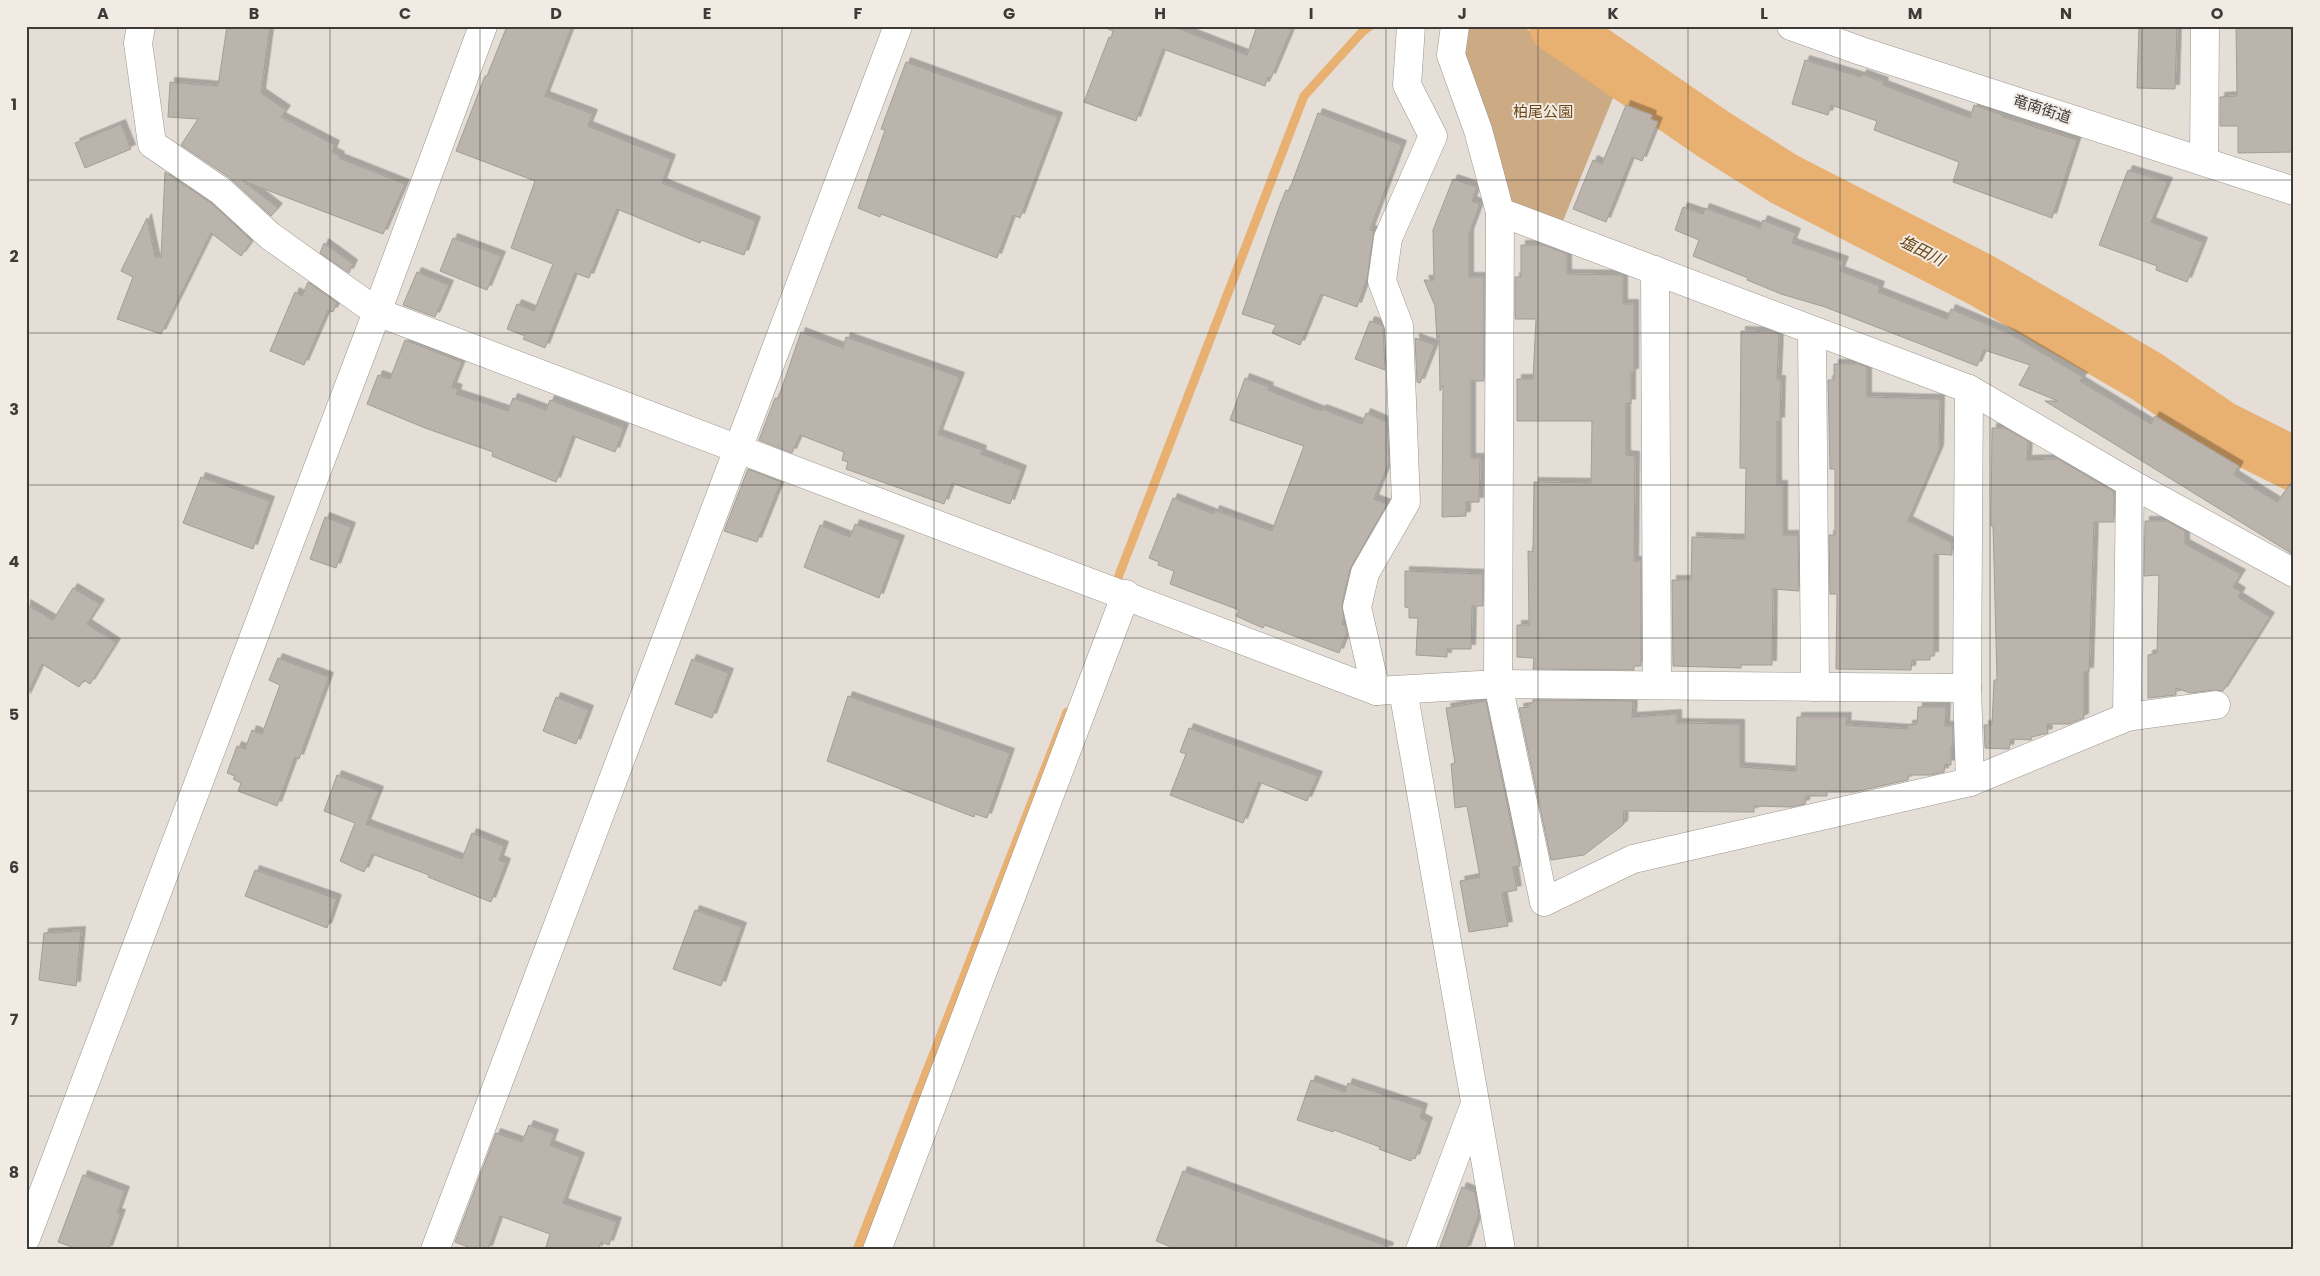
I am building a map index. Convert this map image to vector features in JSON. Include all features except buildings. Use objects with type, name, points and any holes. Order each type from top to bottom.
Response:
[{"type":"street","points":[[141,26],[138,42],[152,144],[221,191],[270,236],[377,312],[1126,594],[1376,691],[1498,684],[1967,688]]},
{"type":"street","points":[[26,1238],[377,312],[483,26]]},
{"type":"street","points":[[435,1250],[898,26]]},
{"type":"street","points":[[1456,26],[1452,55],[1478,130],[1500,212],[1498,684],[1544,902],[1633,859],[1970,782],[2127,717],[2216,705]]},
{"type":"street","name":"竜南街道","points":[[1791,26],[1861,51],[2294,190]]},
{"type":"street","points":[[2204,161],[2205,26]]},
{"type":"street","points":[[1376,691],[1358,607],[1365,573],[1406,502],[1399,326],[1382,281],[1388,238],[1434,136],[1408,85],[1411,29]]},
{"type":"street","points":[[1500,212],[1969,389],[2130,483],[2294,573]]},
{"type":"street","points":[[1655,270],[1657,685]]},
{"type":"street","points":[[1812,331],[1815,687]]},
{"type":"street","points":[[1969,389],[1967,688],[1970,782]]},
{"type":"street","points":[[2127,717],[2130,483]]},
{"type":"street","points":[[877,1250],[1126,594]]},
{"type":"street","points":[[1403,690],[1501,1250]]},
{"type":"street","points":[[1420,1250],[1475,1103]]},
{"type":"green space","name":"柏尾公園","points":[[1468,26],[1522,26],[1617,88],[1563,221],[1510,205],[1462,55]]},
{"type":"waterway","points":[[1114,588],[1304,96],[1362,32],[1370,26]]},
{"type":"waterway","name":"塩田川","points":[[1556,26],[1713,134],[1784,179],[1981,280],[2146,376],[2222,428],[2294,464]]},
{"type":"waterway","points":[[857,1250],[1067,712]]}]
